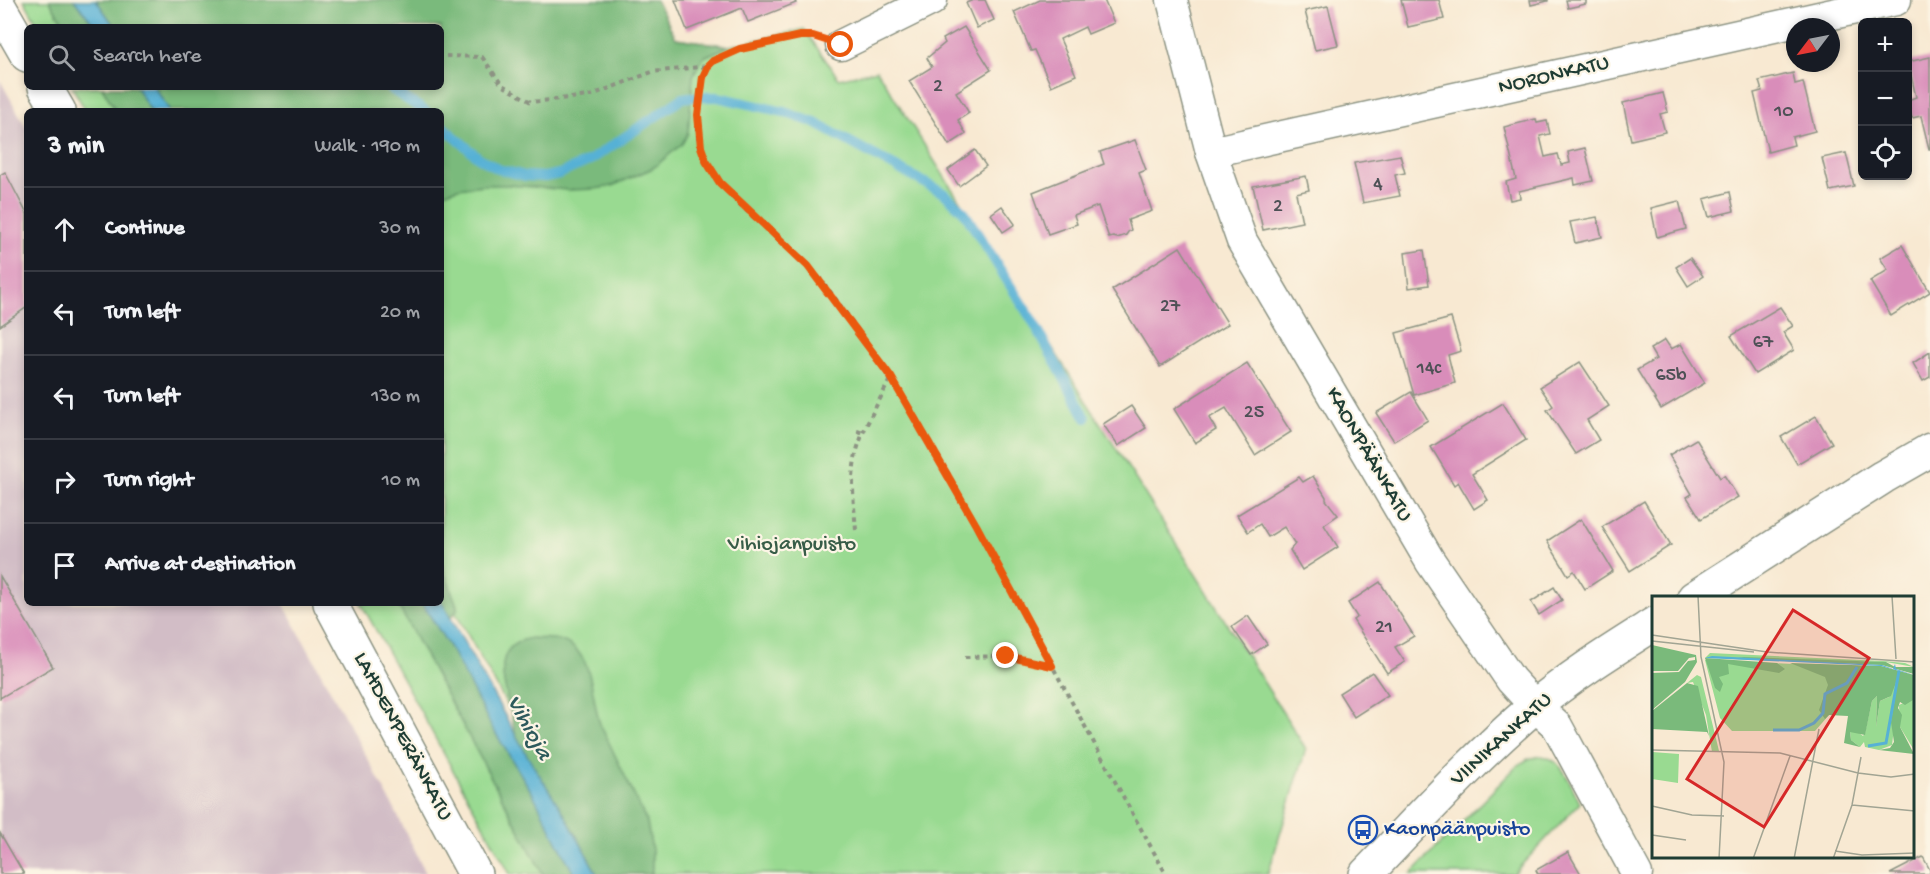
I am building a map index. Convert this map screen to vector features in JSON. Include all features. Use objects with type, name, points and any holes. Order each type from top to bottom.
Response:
[{"type":"main road","points":[[0,8],[24,50]]},
{"type":"main road","points":[[47,90],[57,108]]},
{"type":"main road","points":[[1697,596],[1883,477],[1930,450]]},
{"type":"main road","name":"LAHDENPERÄNKATU","points":[[332,606],[474,873]]},
{"type":"main road","name":"VIINIKANKATU","points":[[1366,874],[1476,760],[1535,706],[1598,659],[1652,625]]},
{"type":"street","points":[[841,45],[932,0]]},
{"type":"street","name":"KAONPÄÄNKATU","points":[[1172,0],[1211,152],[1242,241],[1430,561],[1511,680],[1557,726],[1637,874]]},
{"type":"street","name":"NORONKATU","points":[[1211,152],[1896,0]]},
{"type":"path","points":[[446,56],[482,57],[502,85],[531,102],[589,96],[652,72],[708,66],[728,53],[740,49],[800,36],[813,36],[841,45]]},
{"type":"path","points":[[708,66],[703,77],[698,115],[701,147],[706,161],[720,183],[813,271],[891,377],[976,525],[1166,874]]},
{"type":"path","points":[[856,530],[852,486],[856,457],[864,433],[891,377]]},
{"type":"path","points":[[857,431],[864,433]]},
{"type":"path","points":[[965,657],[1006,656],[1052,666]]},
{"type":"shaded area","points":[[0,80],[24,124],[24,606],[285,606],[392,804],[426,874],[0,874]]},
{"type":"green space","points":[[24,0],[49,0],[64,24],[37,24]]},
{"type":"green space","points":[[49,0],[74,0],[94,24],[64,24]]},
{"type":"green space","points":[[96,0],[656,0],[676,38],[729,46],[701,60],[693,76],[688,133],[682,144],[653,168],[612,186],[595,189],[568,190],[483,185],[458,188],[444,193],[444,108],[168,108],[156,90],[444,90],[444,24],[113,24]]},
{"type":"green space","name":"Vihiojanpuisto","points":[[804,29],[839,79],[877,70],[1306,749],[1268,874],[602,874],[444,592],[444,138],[676,38],[729,46]]},
{"type":"green space","points":[[74,90],[104,90],[114,108],[84,108]]},
{"type":"green space","points":[[104,90],[138,90],[149,108],[114,108]]},
{"type":"green space","points":[[444,570],[457,606],[457,610],[450,619],[444,606]]},
{"type":"green space","points":[[363,606],[399,606],[543,874],[510,874]]},
{"type":"green space","points":[[399,606],[424,606],[452,651],[493,729],[533,794],[574,874],[543,874]]},
{"type":"green space","points":[[531,638],[559,640],[580,654],[586,664],[600,724],[647,822],[652,850],[652,874],[597,874],[568,821],[521,745],[516,735],[506,694],[503,664],[505,655],[511,647]]},
{"type":"green space","points":[[1541,756],[1555,761],[1560,767],[1580,803],[1513,874],[1411,874],[1517,766],[1528,759]]},
{"type":"water","points":[[74,0],[96,0],[113,24],[94,24]]},
{"type":"water","points":[[138,90],[156,90],[168,108],[149,108]]},
{"type":"water","points":[[424,606],[444,606],[597,874],[574,874],[533,794],[493,729],[452,651]]},
{"type":"building","points":[[675,0],[794,0],[796,3],[748,22],[742,8],[687,30]]},
{"type":"building","points":[[973,0],[985,0],[994,20],[977,28],[966,3]]},
{"type":"building","points":[[1040,0],[1104,0],[1114,23],[1088,34],[1085,27],[1060,39],[1076,75],[1051,86],[1035,50],[1031,51],[1014,12]]},
{"type":"building","points":[[1401,0],[1439,0],[1444,19],[1408,27]]},
{"type":"building","points":[[1530,0],[1548,0],[1548,1],[1531,5]]},
{"type":"building","points":[[1566,0],[1586,0],[1586,4],[1568,8]]},
{"type":"building","points":[[1328,6],[1338,45],[1315,50],[1305,11]]},
{"type":"building","points":[[964,27],[991,70],[956,92],[969,113],[958,120],[966,134],[949,145],[909,81],[932,67],[927,58],[945,43],[943,39]]},
{"type":"building","points":[[1930,57],[1930,149],[1921,116],[1912,118],[1912,98],[1916,97],[1912,80],[1912,61]]},
{"type":"building","points":[[1793,73],[1795,84],[1803,82],[1815,131],[1792,137],[1794,145],[1768,152],[1754,93],[1762,91],[1759,81]]},
{"type":"building","points":[[1663,93],[1668,112],[1660,114],[1665,132],[1631,140],[1623,103]]},
{"type":"building","points":[[1536,119],[1537,123],[1547,121],[1550,134],[1540,136],[1545,157],[1558,154],[1561,165],[1570,163],[1568,152],[1585,148],[1593,181],[1575,185],[1574,178],[1519,191],[1520,198],[1510,200],[1506,182],[1516,179],[1504,127]]},
{"type":"building","points":[[1135,140],[1146,170],[1139,173],[1152,211],[1128,220],[1131,230],[1126,235],[1117,238],[1109,238],[1098,206],[1074,215],[1077,224],[1048,234],[1033,192],[1104,164],[1100,152]]},
{"type":"building","points":[[975,150],[986,166],[959,186],[948,170]]},
{"type":"building","points":[[1846,153],[1854,186],[1830,191],[1822,158]]},
{"type":"building","points":[[1400,155],[1405,173],[1395,175],[1400,196],[1363,203],[1354,163]]},
{"type":"building","points":[[5,172],[24,208],[24,309],[0,326],[0,175]]},
{"type":"building","points":[[1306,176],[1309,190],[1296,193],[1302,222],[1263,230],[1253,186]]},
{"type":"building","points":[[1730,192],[1734,211],[1709,217],[1704,199]]},
{"type":"building","points":[[1679,201],[1686,229],[1657,237],[1651,208]]},
{"type":"building","points":[[1002,206],[1015,224],[1003,232],[991,214]]},
{"type":"building","points":[[1597,217],[1602,237],[1575,243],[1570,222]]},
{"type":"building","points":[[1902,245],[1930,292],[1891,316],[1870,281],[1888,270],[1880,258]]},
{"type":"building","points":[[1180,247],[1228,324],[1160,367],[1112,290]]},
{"type":"building","points":[[1424,250],[1429,285],[1409,288],[1405,253]]},
{"type":"building","points":[[1690,258],[1703,276],[1688,286],[1676,267]]},
{"type":"building","points":[[1780,307],[1793,326],[1783,332],[1794,350],[1755,374],[1731,336]]},
{"type":"building","points":[[1451,318],[1461,351],[1448,355],[1455,383],[1414,395],[1396,333]]},
{"type":"building","points":[[1665,340],[1671,349],[1681,344],[1705,383],[1661,409],[1637,370],[1656,359],[1650,349]]},
{"type":"building","points":[[1930,352],[1930,377],[1923,381],[1913,363]]},
{"type":"building","points":[[1580,362],[1609,406],[1587,420],[1599,440],[1576,454],[1547,410],[1553,406],[1540,387]]},
{"type":"building","points":[[1247,363],[1291,432],[1255,455],[1226,408],[1209,418],[1216,430],[1195,443],[1174,409]]},
{"type":"building","points":[[1411,392],[1428,420],[1394,441],[1376,413]]},
{"type":"building","points":[[1503,403],[1526,440],[1472,474],[1488,500],[1474,509],[1458,482],[1454,485],[1431,447]]},
{"type":"building","points":[[1131,406],[1146,428],[1118,446],[1103,424]]},
{"type":"building","points":[[1816,416],[1832,443],[1797,464],[1781,437]]},
{"type":"building","points":[[1696,439],[1720,478],[1724,475],[1738,497],[1701,519],[1687,497],[1692,494],[1669,455]]},
{"type":"building","points":[[1313,476],[1326,500],[1338,515],[1324,525],[1338,547],[1302,570],[1290,550],[1295,544],[1284,527],[1268,537],[1260,524],[1248,532],[1237,515],[1299,477],[1303,482]]},
{"type":"building","points":[[1644,501],[1671,545],[1630,571],[1602,527]]},
{"type":"building","points":[[1581,519],[1613,571],[1585,589],[1574,571],[1568,575],[1547,541]]},
{"type":"building","points":[[0,576],[53,667],[0,698]]},
{"type":"building","points":[[1380,582],[1414,636],[1395,647],[1405,662],[1387,673],[1353,620],[1357,617],[1348,603]]},
{"type":"building","points":[[1554,587],[1562,600],[1539,615],[1531,602]]},
{"type":"building","points":[[1248,616],[1267,644],[1251,655],[1232,627]]},
{"type":"building","points":[[1372,672],[1388,695],[1354,717],[1339,693]]},
{"type":"building","points":[[0,833],[24,874],[0,874]]},
{"type":"building","points":[[1568,852],[1581,874],[1538,874],[1536,870]]},
{"type":"building","points":[[1923,857],[1930,874],[1890,874]]},
{"type":"waterway","points":[[393,90],[420,108]]},
{"type":"waterway","points":[[444,128],[478,157],[498,169],[525,176],[545,177],[559,174],[589,161],[683,98],[718,97],[784,112],[815,123],[945,194],[964,212],[1032,320],[1086,418]]},
{"type":"place","name":"Kaonpäänpuisto","points":[[1363,830]]},
{"type":"route","points":[[841,45],[813,36],[800,36],[740,49],[713,61],[703,77],[698,115],[699,140],[706,161],[720,183],[817,276],[891,377],[976,525],[1052,666],[1006,656]]},
{"type":"water label","name":"Vihioja","points":[[528,728]]}]
